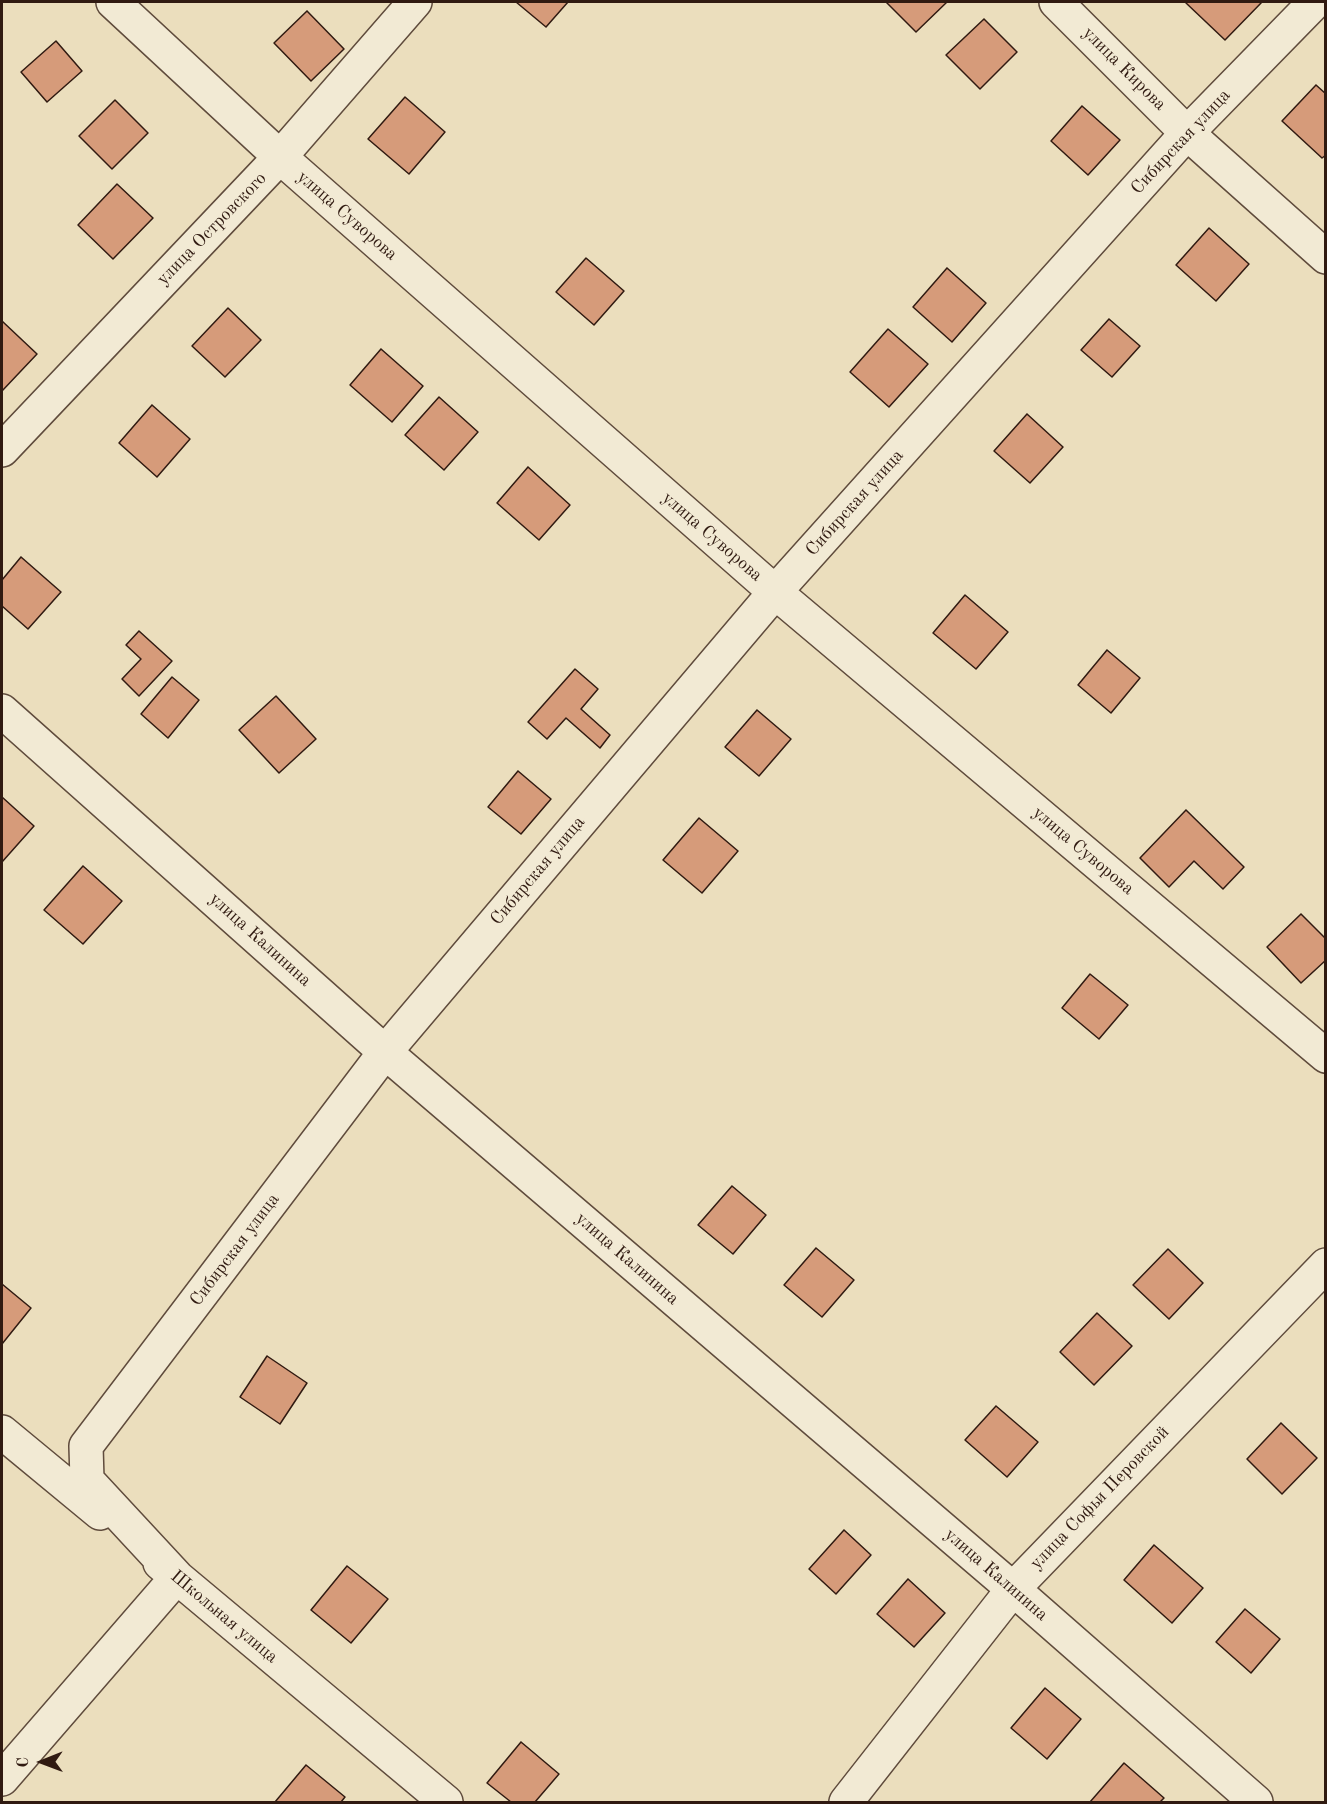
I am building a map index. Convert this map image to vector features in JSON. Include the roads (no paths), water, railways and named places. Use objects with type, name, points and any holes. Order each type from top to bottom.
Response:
[{"type":"street","name":"улица Суворова","points":[[113,2],[280,157],[775,592],[1326,1056]]},
{"type":"street","name":"улица Островского","points":[[2,450],[280,157],[415,2]]},
{"type":"street","name":"улица Кирова","points":[[1056,2],[1187,133],[1326,257]]},
{"type":"street","name":"Сибирская улица","points":[[177,1577],[87,1480],[86,1446],[385,1052],[775,592],[1187,133],[1315,2]]},
{"type":"street","name":"улица Калинина","points":[[2,711],[385,1052],[1013,1589],[1256,1803]]},
{"type":"street","name":"улица Софьи Перовской","points":[[846,1803],[1013,1589],[1326,1265]]},
{"type":"street","name":"Школьная улица","points":[[2,1432],[446,1803]]},
{"type":"street","points":[[2,1779],[177,1577]]}]
